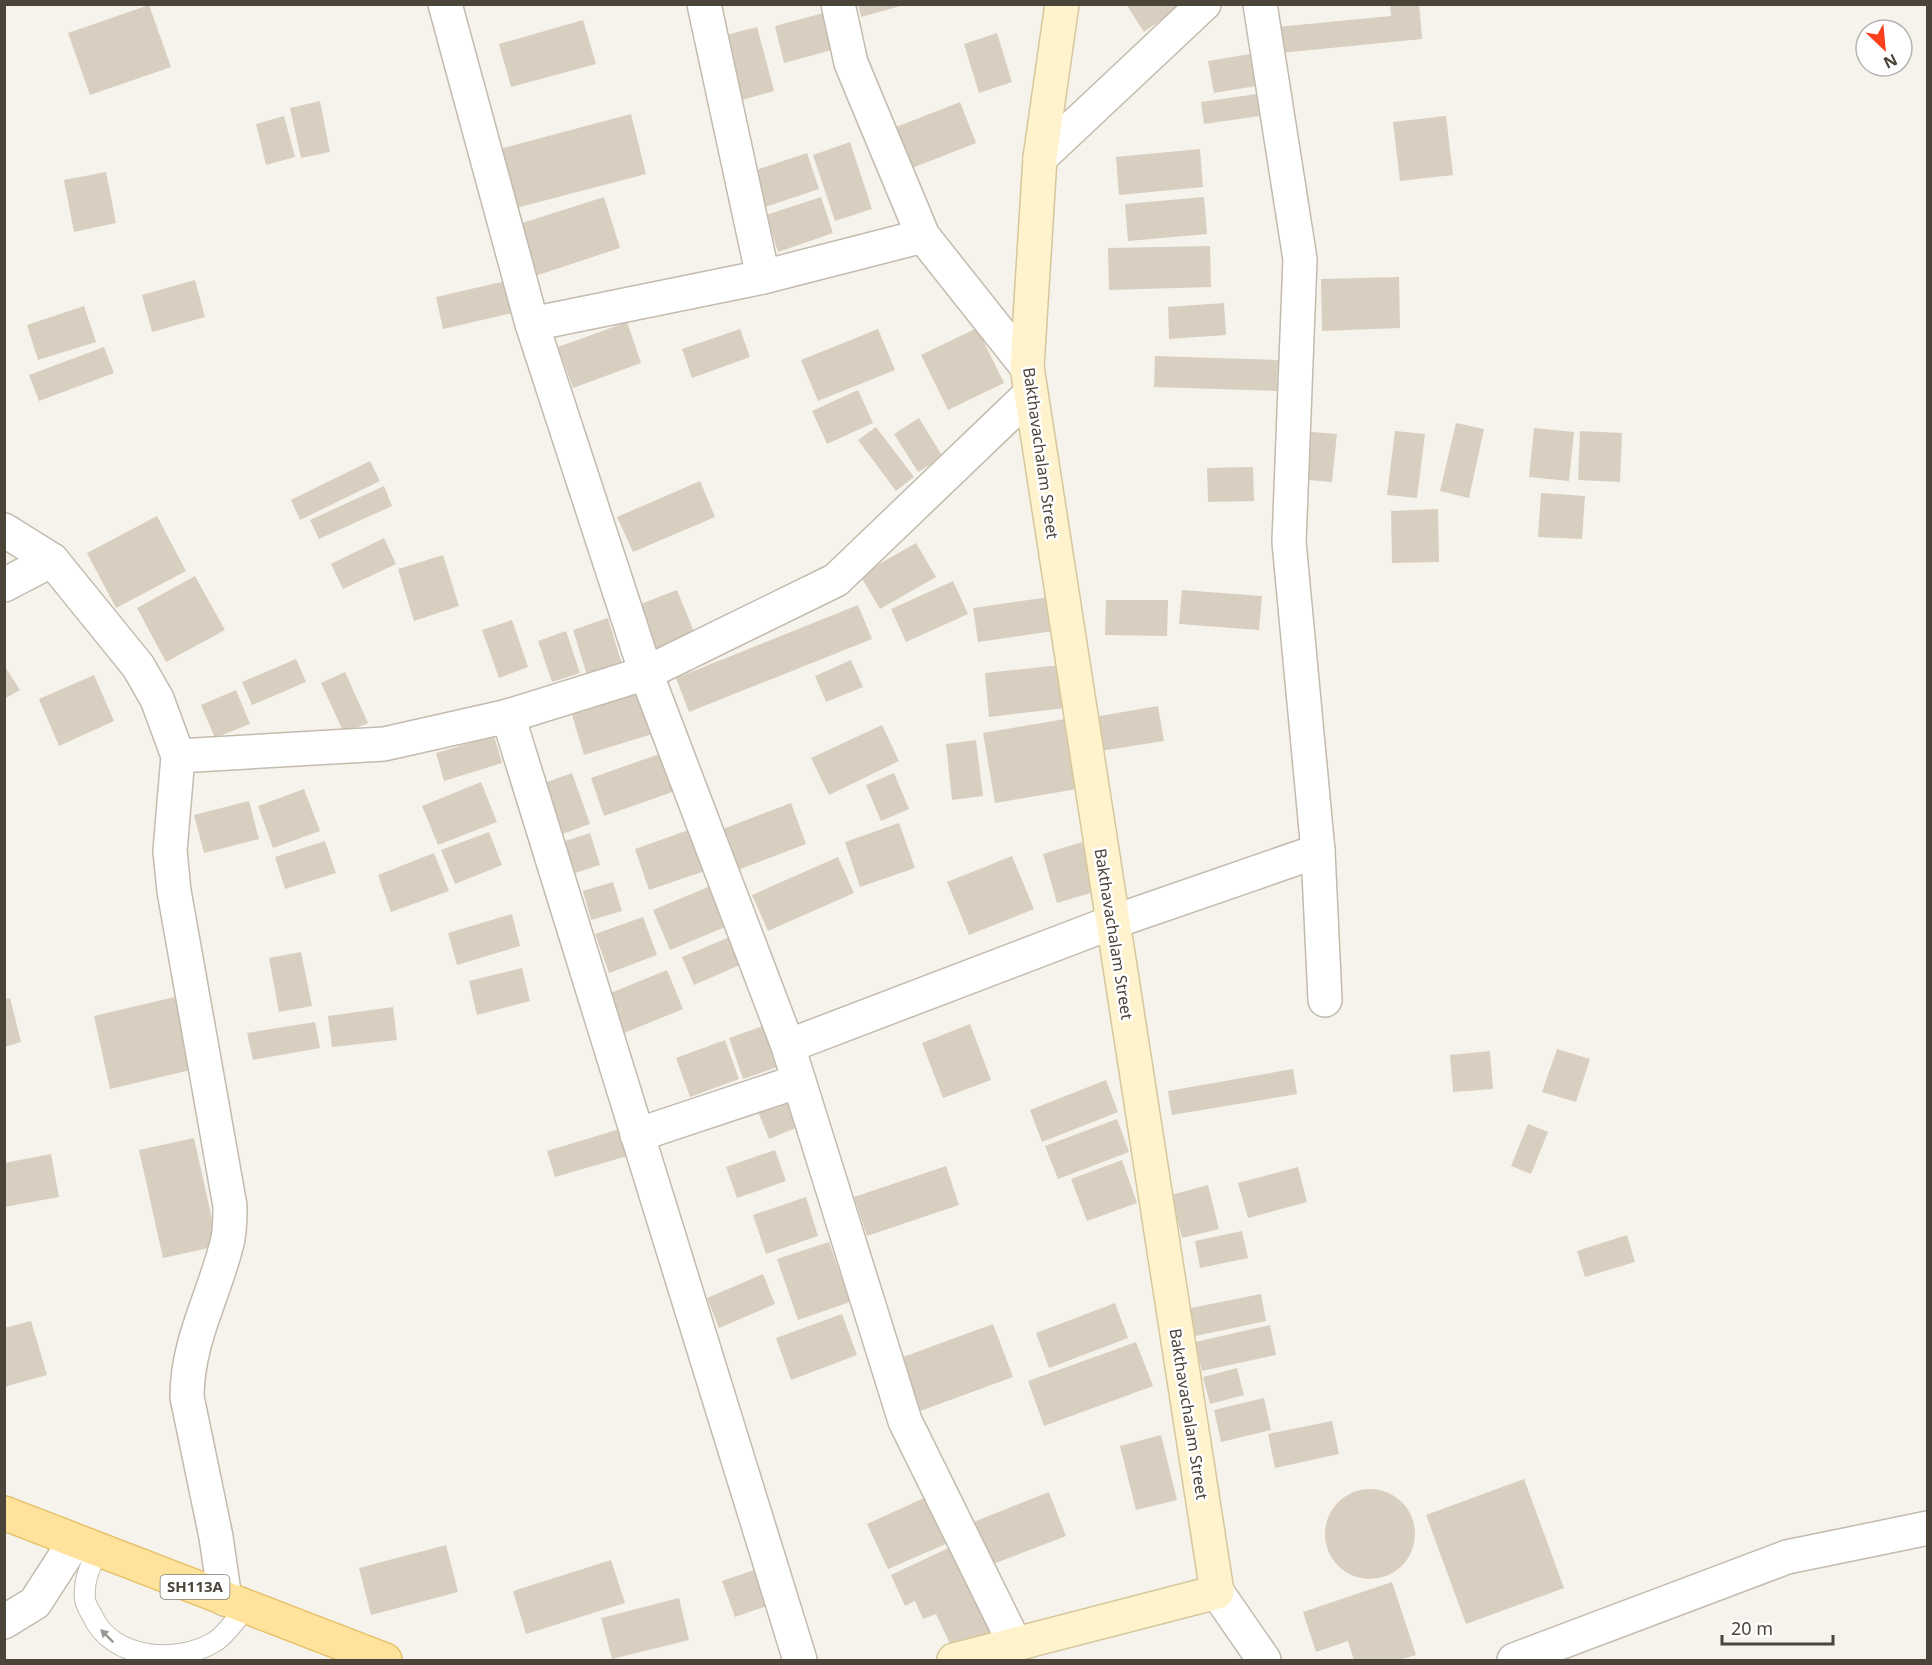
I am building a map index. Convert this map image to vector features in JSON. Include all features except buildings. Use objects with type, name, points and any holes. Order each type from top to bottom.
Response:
[{"type":"main road","name":"SH113A","points":[[4,1513],[385,1660]]},
{"type":"street","points":[[445,4],[532,324],[646,673],[788,1046],[905,1421],[1015,1644]]},
{"type":"street","points":[[704,4],[763,277]]},
{"type":"street","points":[[178,756],[384,744],[508,716],[646,673],[836,580],[1029,381],[923,236],[851,63],[838,4]]},
{"type":"street","name":"Bakthavachalam Street","points":[[1062,4],[1040,158],[1029,381],[1217,1592]]},
{"type":"street","points":[[1040,158],[1204,4]]},
{"type":"street","points":[[1260,4],[1300,259],[1289,542],[1318,851],[1325,1000]]},
{"type":"street","points":[[532,324],[763,277],[923,236]]},
{"type":"street","points":[[4,530],[52,560],[138,666],[157,699],[178,756],[170,851],[174,891],[230,1206],[228,1240],[196,1332],[187,1373],[187,1397],[216,1537],[236,1603]]},
{"type":"street","points":[[4,585],[52,560]]},
{"type":"street","points":[[508,716],[800,1660]]},
{"type":"street","points":[[788,1046],[1113,922],[1318,851]]},
{"type":"street","points":[[637,1135],[799,1081]]},
{"type":"street","points":[[1514,1660],[1787,1557],[1928,1528]]},
{"type":"street","points":[[4,1622],[35,1603],[87,1545]]},
{"type":"street","points":[[954,1660],[1217,1592],[1264,1660]]},
{"type":"lane","points":[[87,1545],[85,1600],[95,1622],[109,1640],[126,1651],[168,1658],[191,1653],[215,1642],[236,1603]]}]
